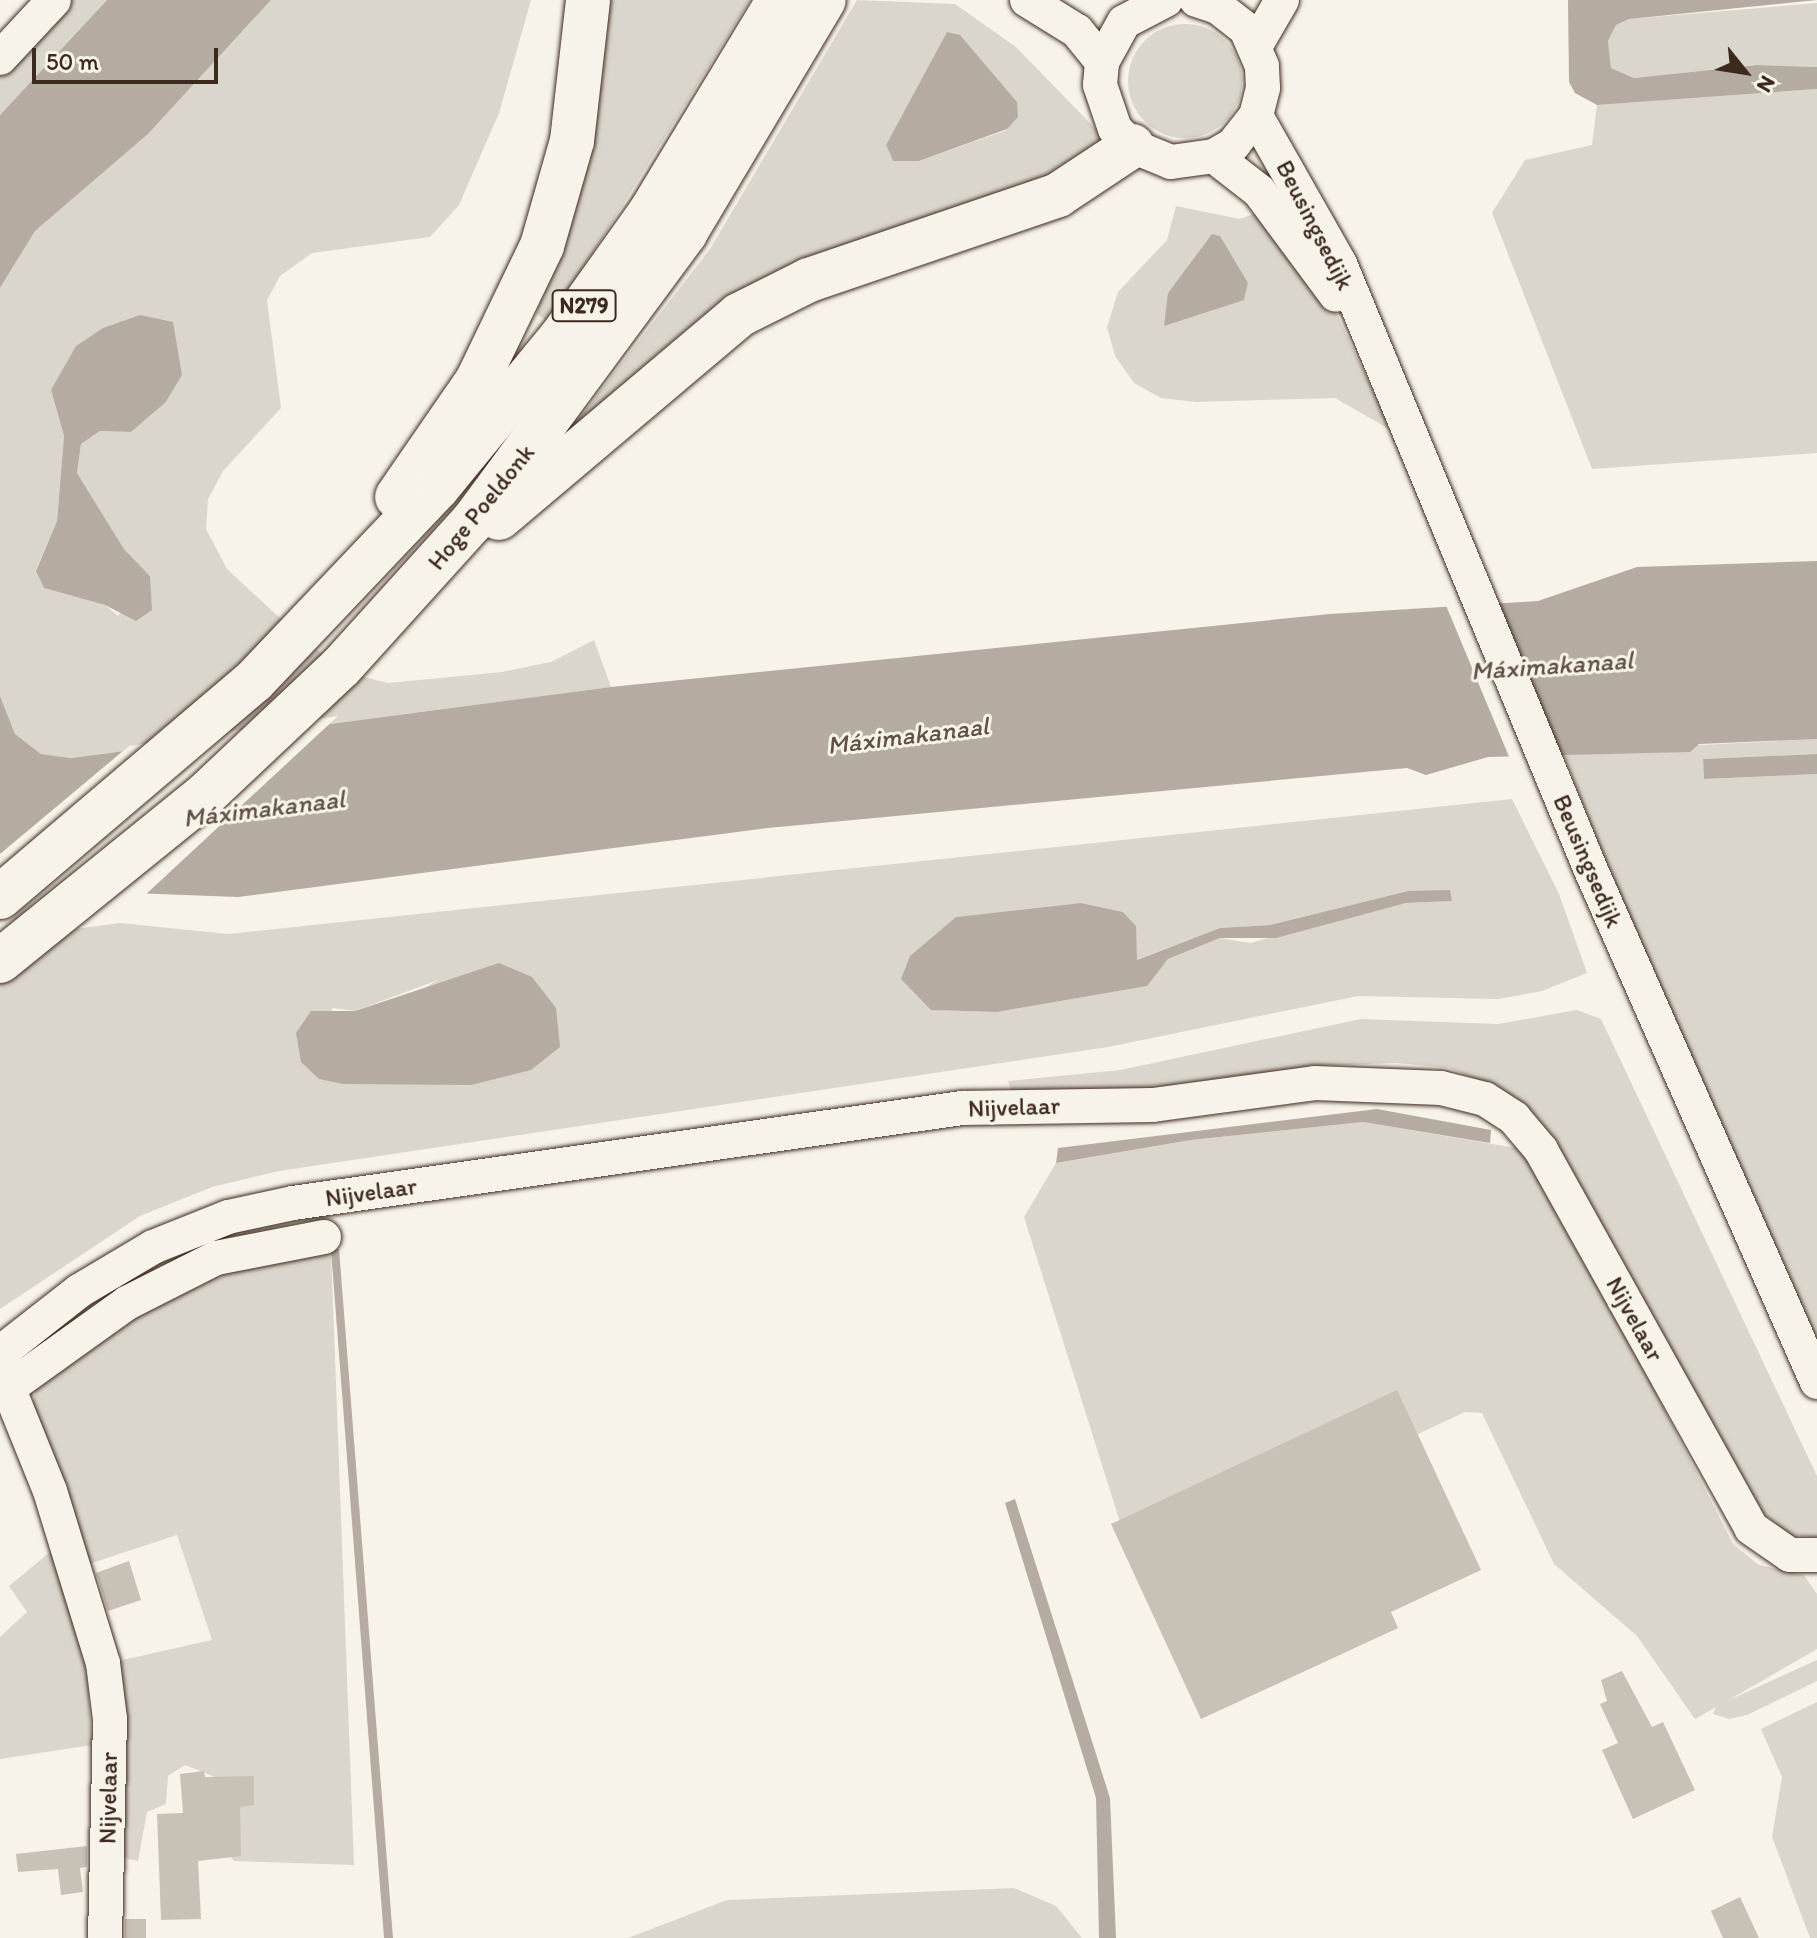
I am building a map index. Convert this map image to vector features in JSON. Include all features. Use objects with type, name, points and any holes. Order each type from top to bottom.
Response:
[{"type":"highway","name":"N279","points":[[351,584],[378,526],[477,381],[542,246],[572,141],[588,0]]},
{"type":"highway","name":"Hoge Poeldonk","points":[[0,897],[254,681],[351,584],[562,336],[651,211],[779,0]]},
{"type":"highway","name":"Hoge Poeldonk","points":[[0,961],[205,795],[341,667],[436,564],[555,416],[685,233],[824,0]]},
{"type":"highway","name":"N279","points":[[436,564],[521,502],[619,411],[739,315],[809,280],[1058,195],[1132,146]]},
{"type":"street","points":[[0,58],[54,0]]},
{"type":"street","points":[[1027,0],[1077,31],[1102,62]]},
{"type":"street","points":[[1110,0],[1155,4]]},
{"type":"street","points":[[1256,45],[1282,0]]},
{"type":"street","points":[[1155,4],[1124,22],[1102,62],[1105,108],[1132,146],[1171,162],[1214,156],[1233,145],[1256,116],[1263,88],[1256,45],[1214,2]]},
{"type":"street","name":"Beusingsedijk","points":[[1256,116],[1340,264],[1367,338],[1590,868],[1817,1382]]},
{"type":"street","name":"Beusingsedijk","points":[[1214,156],[1259,191],[1367,338]]},
{"type":"street","name":"Nijvelaar","points":[[105,1938],[110,1719],[103,1663],[50,1491],[4,1391],[1,1353],[79,1291],[153,1247],[228,1217],[293,1203],[962,1108],[1153,1105],[1315,1083],[1441,1088],[1485,1099],[1514,1118],[1541,1150],[1751,1528],[1790,1555],[1817,1555]]},
{"type":"street","name":"Nijvelaar","points":[[4,1391],[127,1303],[216,1258],[324,1237]]},
{"type":"shaded area","points":[[66,0],[107,0],[0,115],[0,70]]},
{"type":"shaded area","points":[[271,0],[531,0],[499,113],[459,205],[430,237],[312,253],[280,276],[267,300],[281,408],[223,471],[208,499],[206,529],[227,569],[309,645],[356,675],[388,683],[502,672],[551,662],[594,640],[611,687],[71,758],[41,754],[15,734],[0,696],[0,288],[35,231],[148,134]],"holes":[[[182,375],[166,402],[131,432],[100,431],[81,444],[77,473],[124,549],[150,576],[118,616],[105,605],[44,588],[36,570],[57,521],[64,436],[51,390]]]},
{"type":"shaded area","points":[[607,0],[750,0],[550,322],[536,314],[579,188]]},
{"type":"shaded area","points":[[857,0],[955,4],[1016,47],[1116,150],[809,270],[556,448],[710,249]],"holes":[[[947,33],[1007,130],[919,161],[893,161],[886,145]]]},
{"type":"shaded area","points":[[1817,3],[1817,67],[1756,65],[1634,78],[1611,68],[1608,41],[1616,25],[1629,19]]},
{"type":"shaded area","points":[[1185,24],[1207,28],[1225,41],[1238,59],[1242,81],[1238,103],[1225,121],[1207,134],[1185,138],[1163,134],[1145,121],[1132,103],[1128,81],[1132,59],[1145,41],[1163,28]]},
{"type":"shaded area","points":[[1817,89],[1817,453],[1592,469],[1492,213],[1525,160],[1592,145],[1597,105]]},
{"type":"shaded area","points":[[1176,206],[1240,219],[1265,210],[1336,312],[1391,430],[1335,398],[1196,402],[1161,398],[1134,383],[1115,356],[1107,327],[1118,292],[1167,240]],"holes":[[[1200,256],[1248,283],[1244,300],[1168,293]]]},
{"type":"shaded area","points":[[1817,739],[1817,754],[1703,759],[1704,779],[1817,774],[1817,1346],[1618,897],[1563,752]]},
{"type":"shaded area","points":[[1512,799],[1559,894],[1587,973],[1542,991],[1498,999],[1358,996],[1108,1047],[279,1171],[212,1187],[140,1216],[0,1309],[0,939],[120,923],[228,934]],"holes":[[[1408,891],[1451,901],[1406,903],[1250,943],[1220,938],[1168,959],[1146,986],[997,1012],[931,1010],[956,917],[1081,903],[1123,912],[1136,926],[1136,960],[1220,928],[1270,925]],[[438,980],[301,1062],[333,1008],[355,1011]]]},
{"type":"shaded area","points":[[1577,1010],[1601,1019],[1817,1476],[1817,1537],[1790,1535],[1761,1511],[1556,1145],[1530,1109],[1489,1084],[1449,1068],[1396,1063],[1317,1066],[1126,1091],[1011,1091],[1008,1081],[1120,1070],[1361,1019],[1498,1024]]},
{"type":"shaded area","points":[[1363,1122],[1522,1149],[1540,1166],[1733,1544],[1759,1565],[1804,1575],[1817,1594],[1817,1649],[1727,1701],[1817,1660],[1817,1681],[1747,1715],[1729,1719],[1713,1714],[1716,1707],[1695,1719],[1637,1636],[1554,1564],[1482,1413],[1465,1412],[1154,1557],[1124,1535],[1024,1217],[1056,1163],[1191,1140]]},
{"type":"shaded area","points":[[331,1250],[354,1865],[234,1861],[225,1851],[228,1782],[185,1765],[168,1776],[166,1804],[147,1812],[138,1861],[112,1855],[109,1663],[212,1640],[177,1535],[83,1566],[32,1409],[36,1386],[165,1297],[237,1270]]},
{"type":"shaded area","points":[[56,1547],[86,1663],[92,1745],[0,1759],[0,1637],[27,1612],[9,1586]]},
{"type":"shaded area","points":[[1817,1702],[1817,1938],[1810,1938],[1772,1837],[1782,1777],[1761,1729]]},
{"type":"shaded area","points":[[1014,1888],[1056,1906],[1082,1938],[628,1938],[727,1900]]},
{"type":"water","points":[[107,0],[271,0],[148,134],[35,231],[0,288],[0,115]]},
{"type":"water","points":[[1568,0],[1817,0],[1629,19],[1616,25],[1608,41],[1611,68],[1634,78],[1757,65],[1817,67],[1817,89],[1597,105],[1575,93],[1569,82]]},
{"type":"water","points":[[947,32],[960,35],[1017,102],[1018,117],[1007,129],[919,161],[893,161],[886,145]]},
{"type":"water","points":[[1212,234],[1220,236],[1248,283],[1244,300],[1164,326],[1168,293]]},
{"type":"water","points":[[140,315],[173,322],[182,375],[166,402],[131,432],[100,431],[81,444],[77,473],[124,549],[150,576],[152,610],[136,621],[105,605],[44,588],[36,571],[57,521],[64,436],[51,390],[76,346],[103,328]]},
{"type":"water","name":"Máximakanaal","points":[[1817,561],[1817,739],[1699,744],[1690,752],[1488,757],[1426,775],[1407,768],[768,828],[238,897],[132,893],[0,906],[0,696],[15,734],[41,754],[71,758],[611,687],[1330,614],[1538,601],[1637,567]]},
{"type":"water","points":[[1817,754],[1817,774],[1704,779],[1703,759]]},
{"type":"water","points":[[1450,890],[1452,901],[1406,903],[1276,938],[1220,938],[1168,959],[1147,986],[997,1012],[931,1010],[901,979],[910,956],[956,917],[1081,903],[1123,912],[1136,926],[1137,960],[1220,928],[1270,925],[1408,891]]},
{"type":"water","points":[[499,963],[532,977],[556,1008],[560,1047],[531,1070],[471,1085],[343,1084],[319,1079],[301,1062],[296,1033],[311,1011],[355,1011]]},
{"type":"water","points":[[1377,1109],[1491,1130],[1490,1143],[1363,1122],[1191,1140],[1056,1163],[1058,1148]]},
{"type":"water","points":[[339,1249],[393,1938],[384,1938],[331,1250]]},
{"type":"water","points":[[1015,1499],[1110,1798],[1116,1938],[1099,1938],[1096,1798],[1005,1503]]},
{"type":"pier","points":[[1495,599],[1561,756],[1510,759],[1445,603]]},
{"type":"pier","points":[[338,716],[143,897],[0,910],[0,854],[129,746]]},
{"type":"building","points":[[1397,1390],[1481,1570],[1391,1612],[1398,1628],[1201,1719],[1111,1524]]},
{"type":"building","points":[[129,1561],[141,1600],[108,1611],[96,1573]]},
{"type":"building","points":[[1622,1671],[1652,1727],[1663,1722],[1695,1790],[1633,1819],[1602,1750],[1618,1743],[1600,1704],[1607,1701],[1601,1680]]},
{"type":"building","points":[[204,1771],[205,1777],[254,1776],[254,1805],[240,1807],[241,1856],[198,1861],[201,1919],[161,1920],[157,1814],[183,1813],[180,1774]]},
{"type":"building","points":[[87,1846],[87,1867],[80,1868],[83,1892],[61,1895],[58,1869],[18,1872],[16,1854]]},
{"type":"building","points":[[1740,1897],[1759,1938],[1723,1938],[1711,1911]]},
{"type":"building","points":[[125,1919],[146,1919],[146,1938],[125,1938]]}]
